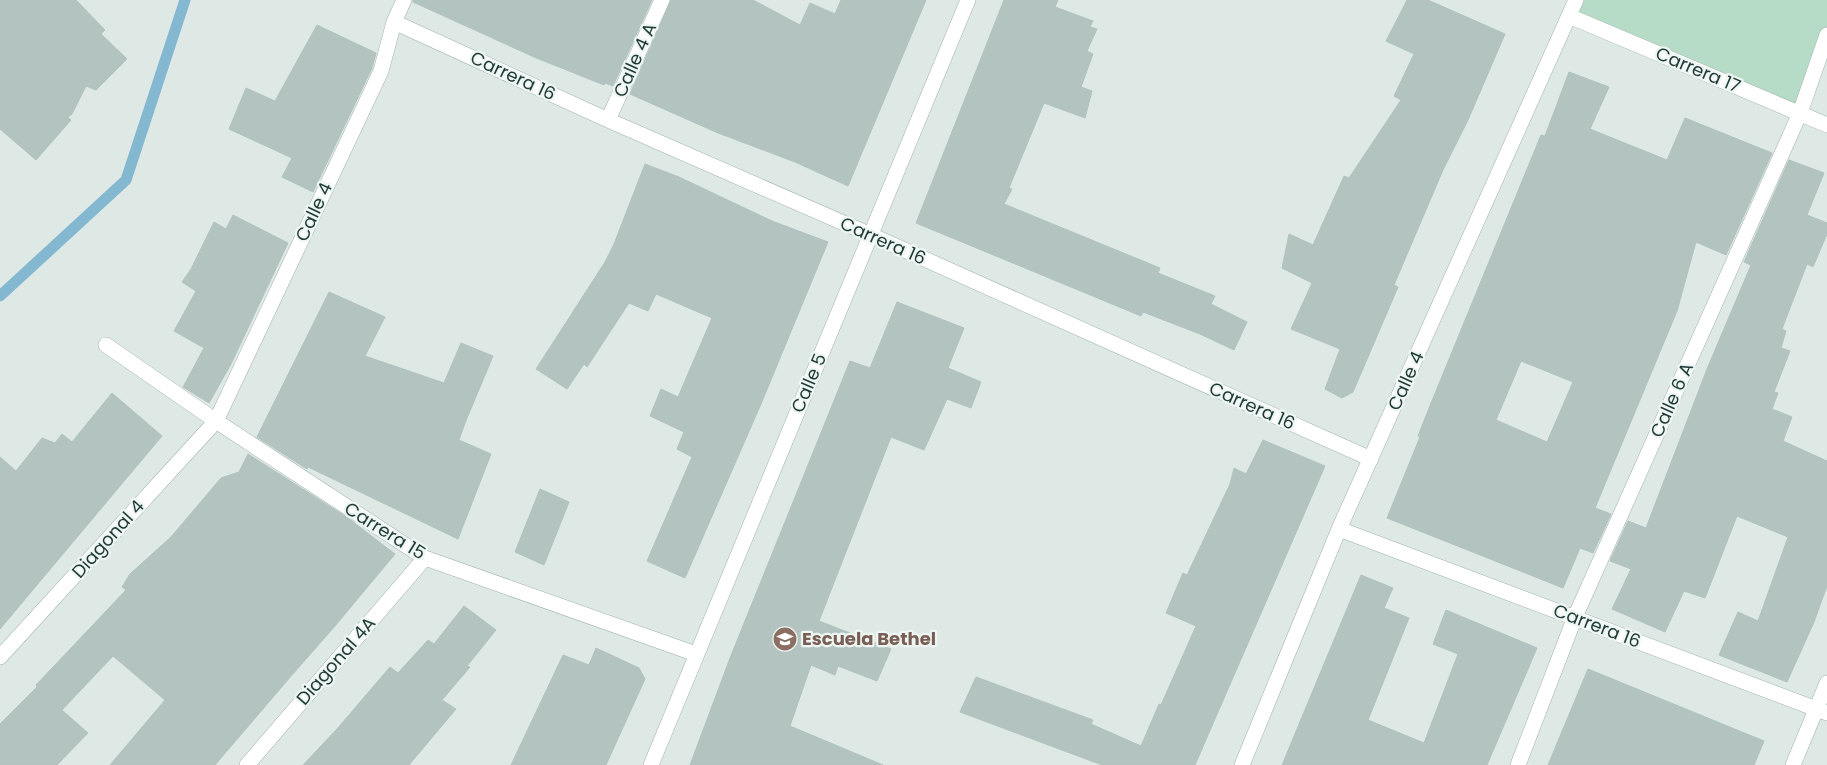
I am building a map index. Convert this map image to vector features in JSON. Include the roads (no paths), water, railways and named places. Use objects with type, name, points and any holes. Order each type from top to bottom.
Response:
[{"type":"street","name":"Calle 4","points":[[216,421],[381,71],[394,22],[404,0]]},
{"type":"street","name":"Calle 4 A","points":[[608,120],[662,0]]},
{"type":"street","name":"Calle 5","points":[[651,765],[968,0]]},
{"type":"street","name":"Calle 4","points":[[1242,765],[1339,529],[1576,0]]},
{"type":"street","name":"Carrera 17","points":[[1569,16],[1827,125]]},
{"type":"street","name":"Carrera 16","points":[[394,22],[608,120],[871,235],[1371,459]]},
{"type":"street","name":"Calle 6 A","points":[[1518,765],[1574,617],[1800,113],[1827,35]]},
{"type":"street","name":"Carrera 15","points":[[106,345],[216,421],[425,558],[696,654]]},
{"type":"street","name":"Diagonal 4","points":[[0,656],[216,421]]},
{"type":"street","name":"Carrera 16","points":[[1339,529],[1822,711]]},
{"type":"street","name":"Diagonal 4A","points":[[247,765],[425,558]]},
{"type":"street","points":[[1794,765],[1822,711],[1827,683]]},
{"type":"waterway","points":[[0,296],[126,180],[185,0]]},
{"type":"place","name":"Escuela Bethel","points":[[785,639]]}]
